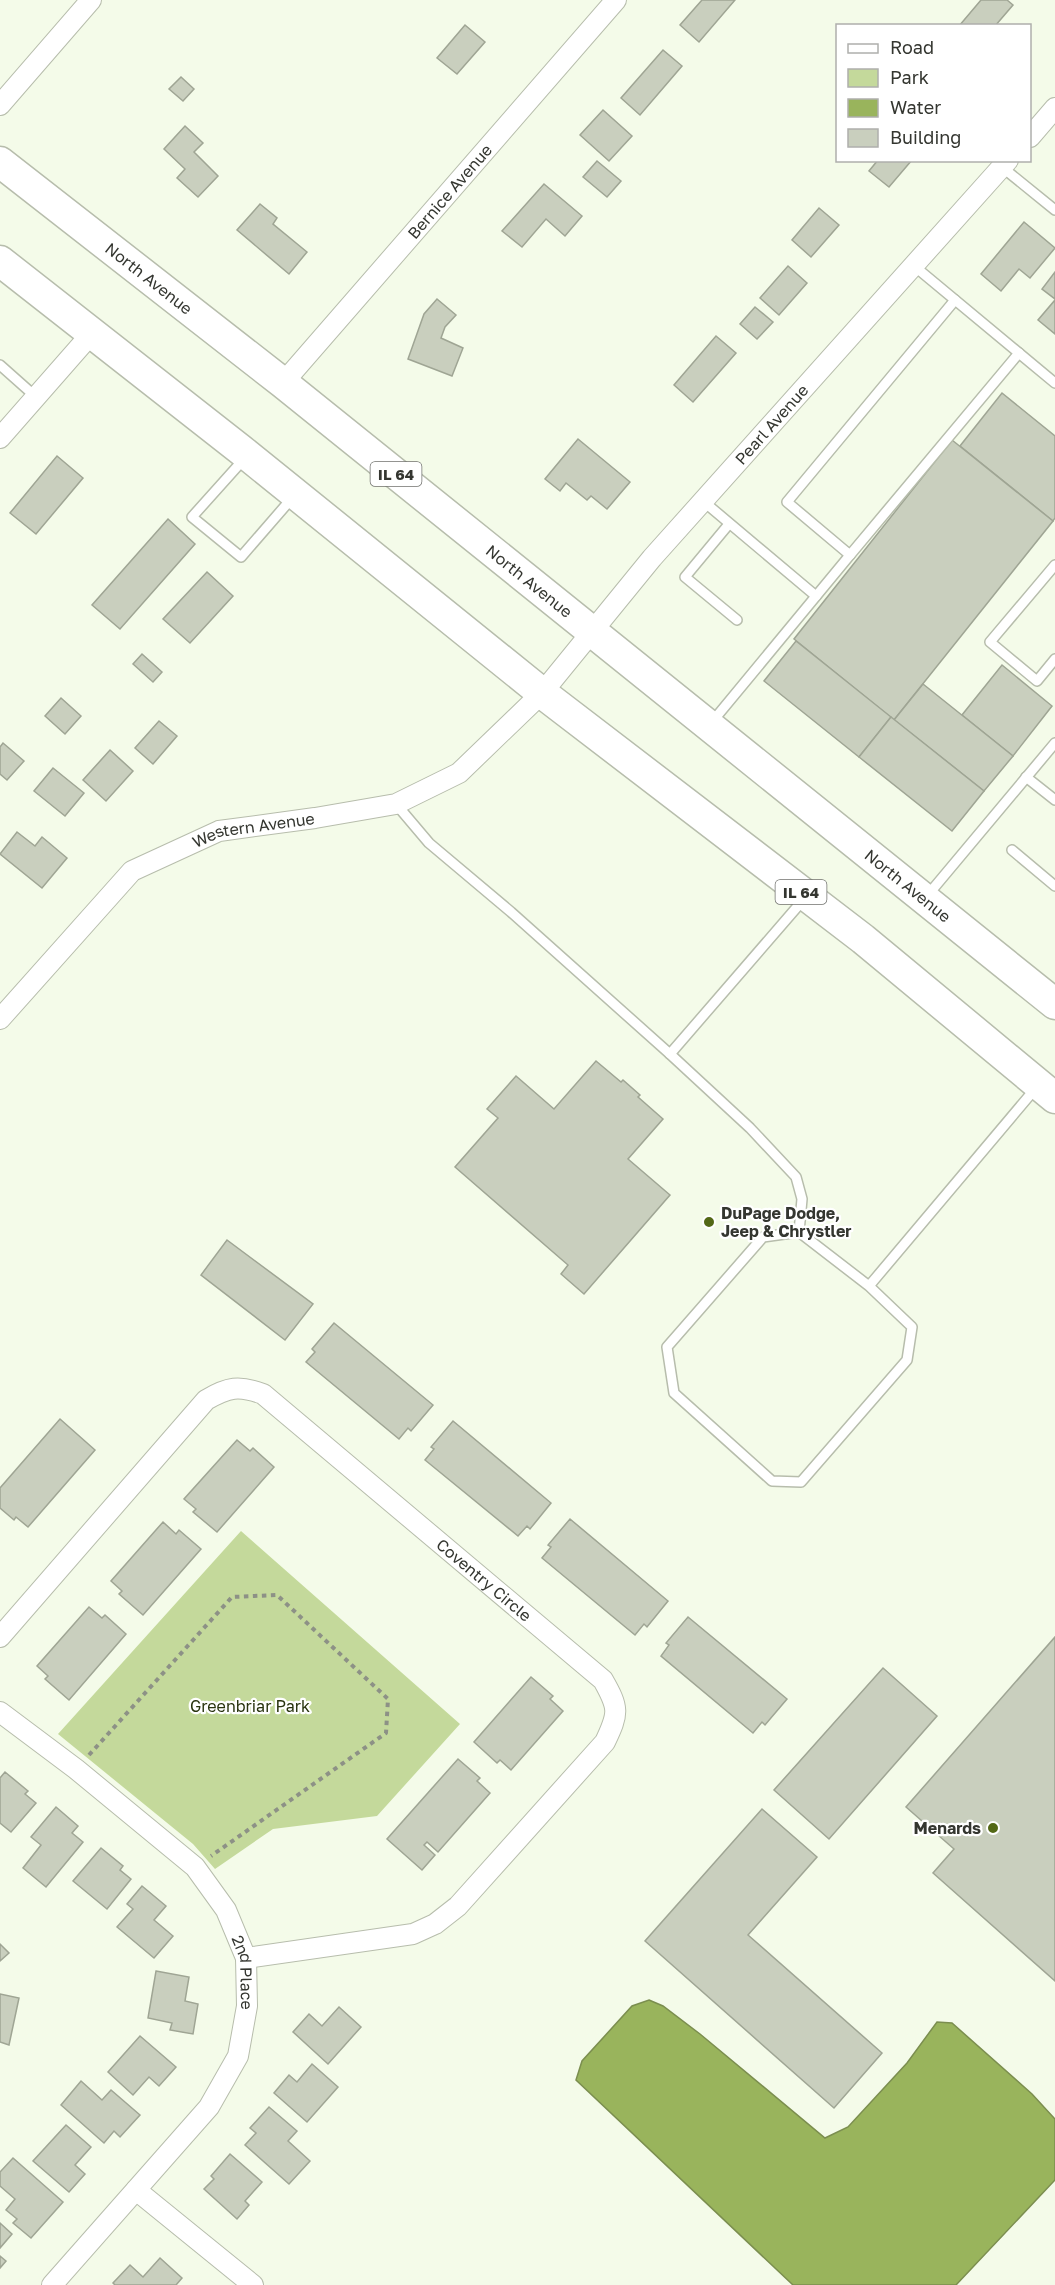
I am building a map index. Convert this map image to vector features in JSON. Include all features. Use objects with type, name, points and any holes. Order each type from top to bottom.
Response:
[{"type":"main road","name":"North Avenue","points":[[0,162],[283,383],[1055,1004]]},
{"type":"main road","name":"IL 64","points":[[0,261],[296,494],[542,693],[863,939],[1047,1091]]},
{"type":"street","points":[[0,105],[91,0]]},
{"type":"street","name":"Bernice Avenue","points":[[283,383],[616,0]]},
{"type":"street","points":[[1031,134],[1055,108]]},
{"type":"street","name":"Pearl Avenue","points":[[542,693],[652,558],[1005,164]]},
{"type":"street","points":[[0,438],[92,333]]},
{"type":"street","name":"Western Avenue","points":[[0,1019],[132,870],[219,831],[396,804],[459,773],[542,693]]},
{"type":"street","name":"Coventry Circle","points":[[0,1637],[206,1400],[224,1389],[246,1388],[263,1394],[603,1680],[615,1701],[615,1721],[605,1742],[458,1906],[435,1924],[413,1934],[246,1958]]},
{"type":"street","name":"2nd Place","points":[[0,1712],[76,1769],[195,1867],[226,1910],[246,1958],[247,2006],[238,2056],[209,2107],[52,2285]]},
{"type":"street","points":[[136,2190],[253,2285]]},
{"type":"lane","points":[[1005,164],[1055,210]]},
{"type":"lane","points":[[913,265],[1055,384]]},
{"type":"lane","points":[[850,555],[787,502],[955,300]]},
{"type":"lane","points":[[708,726],[1019,353]]},
{"type":"lane","points":[[0,365],[36,397]]},
{"type":"lane","points":[[247,455],[192,517],[241,557],[296,494]]},
{"type":"lane","points":[[703,501],[816,596]]},
{"type":"lane","points":[[729,524],[685,577],[737,620]]},
{"type":"lane","points":[[1055,565],[990,642],[1036,681],[1055,658]]},
{"type":"lane","points":[[924,900],[1055,743]]},
{"type":"lane","points":[[1026,777],[1055,800]]},
{"type":"lane","points":[[396,804],[429,843],[511,912],[750,1128],[796,1177],[802,1199],[799,1232]]},
{"type":"lane","points":[[1012,850],[1055,886]]},
{"type":"lane","points":[[670,1054],[807,896]]},
{"type":"lane","points":[[869,1286],[1047,1091]]},
{"type":"lane","points":[[799,1232],[869,1286],[912,1327],[907,1360],[801,1482],[772,1481],[674,1393],[667,1347],[763,1237],[799,1232]]},
{"type":"path","points":[[76,1769],[232,1597],[277,1595],[388,1699],[386,1733],[195,1867]]},
{"type":"green space","name":"Greenbriar Park","points":[[241,1531],[460,1724],[377,1816],[273,1829],[215,1869],[193,1844],[58,1734]]},
{"type":"water","points":[[649,2000],[663,2006],[700,2034],[825,2138],[848,2127],[907,2063],[937,2022],[952,2023],[1032,2094],[1055,2119],[1055,2180],[956,2285],[793,2285],[576,2080],[582,2061],[632,2006]]},
{"type":"building","points":[[702,0],[735,0],[699,42],[680,25]]},
{"type":"building","points":[[981,0],[1007,0],[1013,5],[997,24],[961,24]]},
{"type":"building","points":[[465,25],[485,42],[457,74],[437,58]]},
{"type":"building","points":[[663,50],[682,66],[640,115],[621,98]]},
{"type":"building","points":[[181,77],[194,89],[183,101],[169,89]]},
{"type":"building","points":[[603,110],[632,136],[609,161],[580,135]]},
{"type":"building","points":[[185,126],[203,143],[194,152],[218,176],[198,197],[177,178],[185,169],[164,149]]},
{"type":"building","points":[[597,161],[621,181],[607,197],[583,177]]},
{"type":"building","points":[[876,162],[910,162],[889,187],[869,171]]},
{"type":"building","points":[[544,184],[582,216],[565,236],[546,219],[522,247],[502,231]]},
{"type":"building","points":[[260,204],[277,218],[273,224],[307,252],[289,274],[237,230]]},
{"type":"building","points":[[819,208],[839,225],[811,257],[792,240]]},
{"type":"building","points":[[1024,222],[1055,248],[1030,278],[1019,269],[1001,291],[981,274]]},
{"type":"building","points":[[788,266],[807,283],[779,315],[760,298]]},
{"type":"building","points":[[1055,272],[1055,299],[1042,289]]},
{"type":"building","points":[[437,299],[456,315],[445,327],[441,338],[463,348],[452,376],[408,359],[424,314]]},
{"type":"building","points":[[1055,300],[1055,334],[1038,320]]},
{"type":"building","points":[[755,307],[773,322],[757,339],[740,324]]},
{"type":"building","points":[[716,336],[736,353],[693,402],[674,385]]},
{"type":"building","points":[[1002,393],[1055,436],[1055,518],[1053,521],[960,446]]},
{"type":"building","points":[[578,439],[630,482],[607,509],[591,496],[587,500],[566,483],[560,491],[545,479]]},
{"type":"building","points":[[952,440],[1053,521],[894,720],[794,639]]},
{"type":"building","points":[[57,456],[83,478],[36,534],[10,513]]},
{"type":"building","points":[[168,519],[195,544],[120,629],[92,605]]},
{"type":"building","points":[[207,572],[233,596],[190,643],[163,619]]},
{"type":"building","points":[[796,641],[891,717],[859,757],[764,681]]},
{"type":"building","points":[[142,654],[162,672],[153,682],[133,664]]},
{"type":"building","points":[[1002,665],[1052,706],[1013,756],[962,715]]},
{"type":"building","points":[[923,684],[1013,756],[984,791],[894,720]]},
{"type":"building","points":[[61,698],[81,716],[65,734],[45,716]]},
{"type":"building","points":[[891,717],[984,791],[952,831],[859,757]]},
{"type":"building","points":[[159,721],[177,736],[153,764],[135,748]]},
{"type":"building","points":[[3,743],[24,761],[7,780],[0,774],[0,747]]},
{"type":"building","points":[[110,750],[133,771],[106,801],[83,780]]},
{"type":"building","points":[[53,768],[84,793],[65,816],[34,791]]},
{"type":"building","points":[[17,832],[35,846],[42,837],[67,858],[42,888],[0,854]]},
{"type":"building","points":[[596,1061],[621,1082],[623,1080],[663,1119],[628,1159],[670,1195],[584,1294],[561,1274],[568,1265],[455,1167],[498,1118],[487,1109],[516,1076],[554,1109]]},
{"type":"building","points":[[227,1240],[313,1304],[285,1340],[201,1275]]},
{"type":"building","points":[[334,1323],[433,1405],[411,1431],[408,1428],[399,1439],[306,1362],[315,1352],[312,1349]]},
{"type":"building","points":[[60,1419],[95,1450],[28,1527],[16,1517],[14,1520],[0,1508],[0,1488]]},
{"type":"building","points":[[453,1421],[551,1503],[530,1529],[527,1526],[518,1536],[425,1460],[434,1449],[431,1447]]},
{"type":"building","points":[[237,1440],[250,1451],[253,1448],[274,1467],[217,1532],[193,1512],[196,1509],[184,1499]]},
{"type":"building","points":[[570,1519],[668,1601],[647,1627],[644,1624],[635,1635],[542,1558],[551,1547],[548,1545]]},
{"type":"building","points":[[163,1522],[176,1534],[179,1530],[201,1549],[143,1615],[119,1594],[122,1591],[111,1581]]},
{"type":"building","points":[[89,1607],[102,1618],[105,1615],[126,1634],[69,1700],[45,1679],[48,1676],[37,1666]]},
{"type":"building","points":[[688,1617],[787,1699],[765,1725],[762,1722],[753,1733],[661,1656],[669,1645],[666,1643]]},
{"type":"building","name":"Menards","points":[[1055,1637],[1055,1981],[933,1873],[954,1849],[906,1807]]},
{"type":"building","points":[[883,1668],[937,1716],[829,1839],[774,1790]]},
{"type":"building","points":[[531,1677],[553,1696],[550,1699],[563,1711],[511,1770],[500,1760],[497,1763],[474,1742]]},
{"type":"building","points":[[458,1759],[480,1778],[477,1781],[490,1793],[438,1852],[427,1842],[424,1845],[435,1855],[422,1870],[387,1839]]},
{"type":"building","points":[[5,1772],[28,1791],[25,1794],[36,1803],[11,1832],[0,1823],[0,1778]]},
{"type":"building","points":[[56,1807],[78,1826],[72,1833],[83,1842],[46,1887],[23,1868],[41,1845],[31,1837]]},
{"type":"building","points":[[762,1809],[817,1857],[748,1935],[882,2053],[834,2108],[645,1941]]},
{"type":"building","points":[[101,1848],[123,1866],[120,1870],[131,1879],[107,1909],[73,1881]]},
{"type":"building","points":[[142,1886],[166,1906],[154,1920],[173,1936],[154,1958],[117,1927],[133,1909],[127,1904]]},
{"type":"building","points":[[0,1944],[9,1953],[0,1961]]},
{"type":"building","points":[[156,1971],[189,1977],[185,2001],[198,2004],[193,2034],[170,2030],[172,2023],[148,2018]]},
{"type":"building","points":[[0,1994],[19,1998],[9,2045],[0,2042]]},
{"type":"building","points":[[339,2007],[361,2027],[328,2064],[293,2032],[309,2014],[322,2026]]},
{"type":"building","points":[[140,2036],[176,2067],[159,2086],[149,2077],[133,2095],[108,2072]]},
{"type":"building","points":[[312,2064],[338,2087],[307,2122],[274,2093],[289,2075],[297,2082]]},
{"type":"building","points":[[81,2081],[102,2100],[111,2090],[140,2115],[120,2137],[114,2131],[104,2143],[61,2105]]},
{"type":"building","points":[[269,2107],[297,2131],[288,2141],[310,2161],[289,2184],[245,2145],[256,2133],[250,2128]]},
{"type":"building","points":[[66,2125],[91,2147],[75,2165],[85,2174],[69,2192],[33,2161]]},
{"type":"building","points":[[230,2154],[262,2182],[245,2201],[249,2205],[237,2219],[204,2189],[214,2179],[211,2176]]},
{"type":"building","points":[[13,2158],[63,2202],[31,2238],[13,2223],[17,2219],[6,2210],[15,2199],[0,2186],[0,2172]]},
{"type":"building","points":[[0,2223],[12,2234],[0,2248]]},
{"type":"building","points":[[0,2256],[6,2261],[0,2268]]},
{"type":"building","points":[[160,2258],[182,2278],[176,2285],[115,2285],[113,2283],[130,2265],[143,2277]]},
{"type":"place","name":"DuPage Dodge, Jeep & Chrystler","points":[[709,1222]]},
{"type":"place","name":"Menards","points":[[993,1828]]}]
